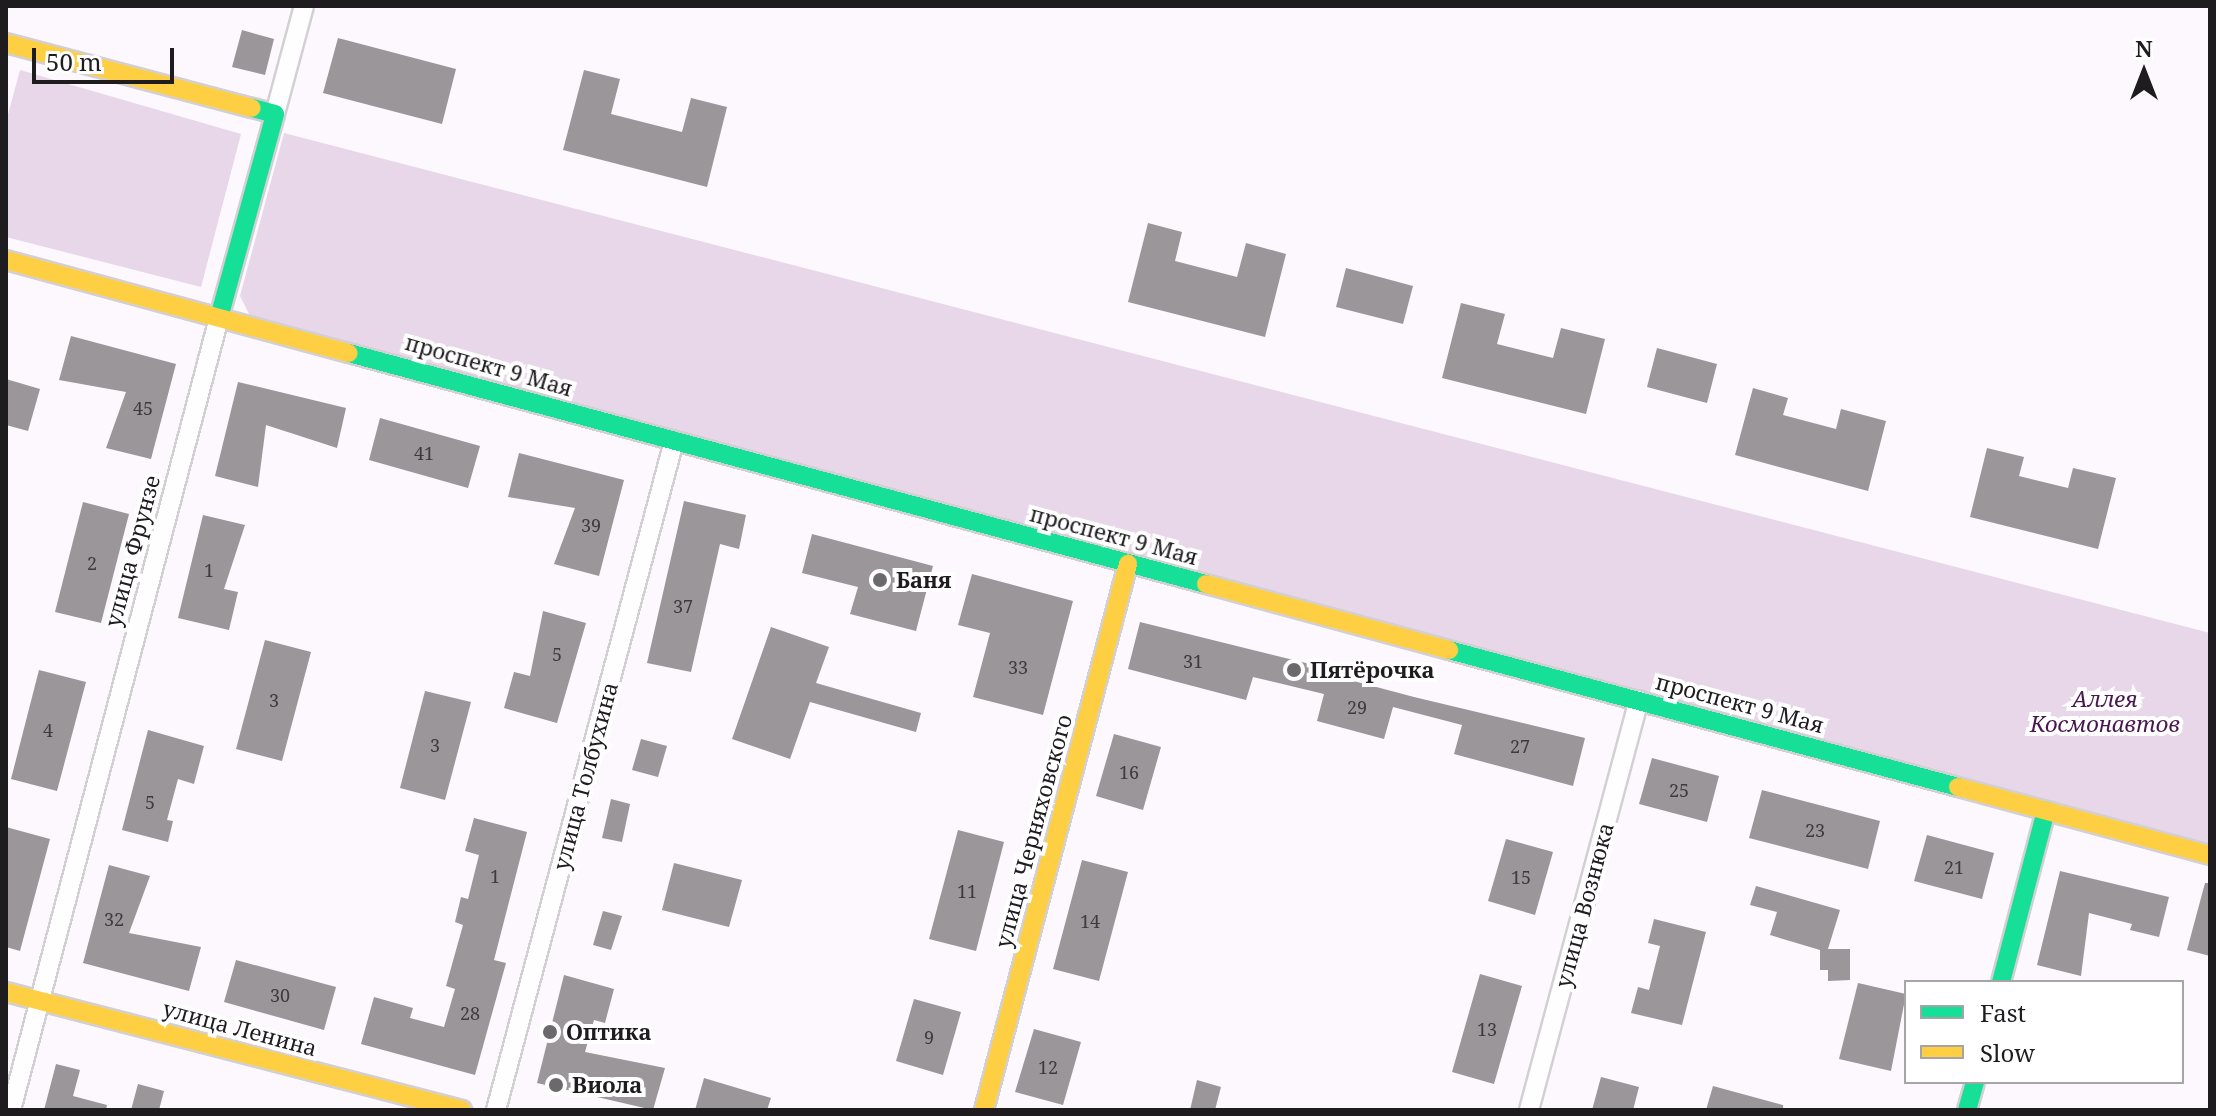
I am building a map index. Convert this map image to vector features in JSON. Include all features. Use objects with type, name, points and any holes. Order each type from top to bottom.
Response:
[{"type":"street","name":"улица Фрунзе","points":[[11,1110],[304,6]]},
{"type":"street","points":[[6,43],[275,114]]},
{"type":"street","name":"проспект 9 Мая","points":[[6,260],[220,314],[674,441],[2210,855]]},
{"type":"street","name":"улица Толбухина","points":[[496,1110],[674,441]]},
{"type":"street","name":"улица Черняховского","points":[[984,1110],[1128,564]]},
{"type":"street","name":"улица Вознюка","points":[[1529,1110],[1639,700]]},
{"type":"street","points":[[2002,980],[2046,811]]},
{"type":"street","name":"улица Ленина","points":[[6,992],[462,1110]]},
{"type":"street","points":[[1967,1110],[1974,1084]]},
{"type":"green space","points":[[20,70],[241,134],[201,287],[6,237],[6,122]]},
{"type":"green space","name":"Аллея Космонавтов","points":[[284,133],[2210,633],[2210,845],[252,320],[240,296]]},
{"type":"building","points":[[242,30],[274,39],[265,75],[232,67]]},
{"type":"building","points":[[338,38],[456,69],[442,124],[323,93]]},
{"type":"building","points":[[584,70],[620,79],[611,114],[682,132],[691,98],[727,107],[707,187],[563,150]]},
{"type":"building","points":[[1148,223],[1182,232],[1175,261],[1237,277],[1246,243],[1286,254],[1265,337],[1128,302]]},
{"type":"building","points":[[1346,268],[1413,286],[1403,324],[1336,307]]},
{"type":"building","points":[[1461,303],[1505,314],[1497,344],[1553,358],[1561,328],[1605,339],[1586,414],[1442,378]]},
{"type":"building","points":[[71,336],[176,364],[151,459],[106,448],[126,392],[59,380]]},
{"type":"building","points":[[1657,348],[1717,364],[1707,403],[1647,387]]},
{"type":"building","points":[[6,379],[40,389],[28,431],[6,425]]},
{"type":"building","points":[[238,382],[346,408],[337,448],[266,425],[258,487],[215,476]]},
{"type":"building","points":[[1753,388],[1788,398],[1783,415],[1836,429],[1841,409],[1886,421],[1868,491],[1735,455]]},
{"type":"building","points":[[380,418],[480,446],[468,488],[369,460]]},
{"type":"building","points":[[1987,448],[2024,457],[2019,476],[2068,488],[2073,468],[2116,478],[2098,549],[1970,517]]},
{"type":"building","points":[[519,453],[624,480],[599,576],[554,564],[575,508],[508,497]]},
{"type":"building","points":[[684,501],[746,515],[739,549],[720,544],[691,672],[647,663]]},
{"type":"building","points":[[83,502],[129,514],[101,623],[55,612]]},
{"type":"building","points":[[203,515],[245,525],[224,589],[238,592],[229,630],[178,618]]},
{"type":"building","name":"Баня","points":[[812,534],[933,566],[916,631],[850,614],[858,587],[802,573]]},
{"type":"building","points":[[972,574],[1073,601],[1043,715],[973,697],[990,633],[958,625]]},
{"type":"building","points":[[543,611],[586,623],[557,723],[504,708],[514,672],[530,676]]},
{"type":"building","points":[[1140,622],[1318,666],[1316,671],[1414,697],[1585,738],[1573,786],[1454,754],[1462,725],[1393,707],[1384,739],[1317,721],[1324,694],[1253,677],[1246,700],[1128,669]]},
{"type":"building","points":[[771,627],[829,647],[816,683],[921,713],[916,732],[810,702],[790,759],[732,739]]},
{"type":"building","points":[[265,640],[311,652],[282,761],[236,749]]},
{"type":"building","points":[[39,670],[86,682],[57,791],[11,779]]},
{"type":"building","points":[[425,691],[471,702],[445,800],[400,788]]},
{"type":"building","points":[[148,730],[204,746],[194,784],[178,779],[167,820],[173,821],[168,842],[122,830]]},
{"type":"building","points":[[1114,734],[1161,747],[1143,810],[1096,796]]},
{"type":"building","points":[[641,739],[667,746],[658,777],[632,770]]},
{"type":"building","points":[[1652,758],[1719,776],[1707,822],[1639,804]]},
{"type":"building","points":[[1762,790],[1880,821],[1868,869],[1749,838]]},
{"type":"building","points":[[611,799],[630,804],[622,842],[602,838]]},
{"type":"building","points":[[474,818],[527,832],[494,960],[506,963],[475,1075],[361,1044],[374,997],[413,1008],[410,1018],[444,1027],[455,989],[446,986],[463,925],[455,922],[461,897],[468,899],[479,855],[465,851]]},
{"type":"building","points":[[6,827],[50,839],[20,951],[6,947]]},
{"type":"building","points":[[958,830],[1004,842],[976,951],[929,939]]},
{"type":"building","points":[[1927,835],[1994,853],[1982,899],[1914,881]]},
{"type":"building","points":[[1506,839],[1553,852],[1535,915],[1488,901]]},
{"type":"building","points":[[1082,860],[1128,872],[1099,981],[1053,969]]},
{"type":"building","points":[[674,863],[742,880],[729,927],[662,910]]},
{"type":"building","points":[[109,865],[150,876],[129,933],[201,947],[189,991],[83,963]]},
{"type":"building","points":[[2060,871],[2169,897],[2159,937],[2130,930],[2132,924],[2089,913],[2081,976],[2037,965]]},
{"type":"building","points":[[2205,883],[2210,883],[2210,956],[2187,950]]},
{"type":"building","points":[[1756,886],[1840,910],[1828,949],[1850,949],[1850,980],[1828,981],[1828,970],[1820,970],[1820,950],[1770,935],[1777,912],[1750,905]]},
{"type":"building","points":[[603,911],[622,916],[611,950],[593,945]]},
{"type":"building","points":[[1654,919],[1706,932],[1682,1025],[1631,1013],[1638,987],[1649,990],[1660,946],[1648,943]]},
{"type":"building","points":[[236,960],[336,987],[324,1030],[224,1002]]},
{"type":"building","points":[[1480,974],[1522,986],[1494,1084],[1452,1072]]},
{"type":"building","points":[[564,975],[614,989],[605,1023],[594,1020],[585,1052],[665,1068],[653,1110],[537,1083]]},
{"type":"building","points":[[1858,983],[1904,994],[1891,1071],[1839,1059]]},
{"type":"building","points":[[914,999],[961,1012],[943,1075],[896,1061]]},
{"type":"building","points":[[1034,1029],[1081,1042],[1063,1105],[1015,1092]]},
{"type":"building","points":[[56,1064],[80,1070],[73,1096],[107,1105],[106,1110],[44,1110]]},
{"type":"building","points":[[1601,1077],[1639,1087],[1633,1110],[1592,1110]]},
{"type":"building","points":[[704,1078],[771,1098],[767,1110],[695,1110]]},
{"type":"building","points":[[1197,1080],[1221,1087],[1215,1110],[1190,1110]]},
{"type":"building","points":[[138,1084],[164,1091],[159,1110],[131,1110]]},
{"type":"building","points":[[1713,1086],[1783,1105],[1783,1110],[1706,1110]]},
{"type":"traffic: fast","points":[[220,314],[275,114],[252,108]]},
{"type":"traffic: fast","points":[[349,353],[1206,584]]},
{"type":"traffic: fast","points":[[1449,650],[1958,787]]},
{"type":"traffic: fast","points":[[2002,980],[2046,811]]},
{"type":"traffic: fast","points":[[1967,1110],[1974,1084]]},
{"type":"traffic: slow","points":[[6,43],[252,108]]},
{"type":"traffic: slow","points":[[6,260],[349,353]]},
{"type":"traffic: slow","points":[[984,1110],[1128,564]]},
{"type":"traffic: slow","points":[[1206,584],[1449,650]]},
{"type":"traffic: slow","points":[[1958,787],[2210,855]]},
{"type":"traffic: slow","points":[[6,992],[462,1110]]},
{"type":"place","name":"Баня","points":[[880,580]]},
{"type":"place","name":"Пятёрочка","points":[[1294,670]]},
{"type":"place","name":"Оптика","points":[[550,1032]]},
{"type":"place","name":"Виола","points":[[556,1085]]}]
